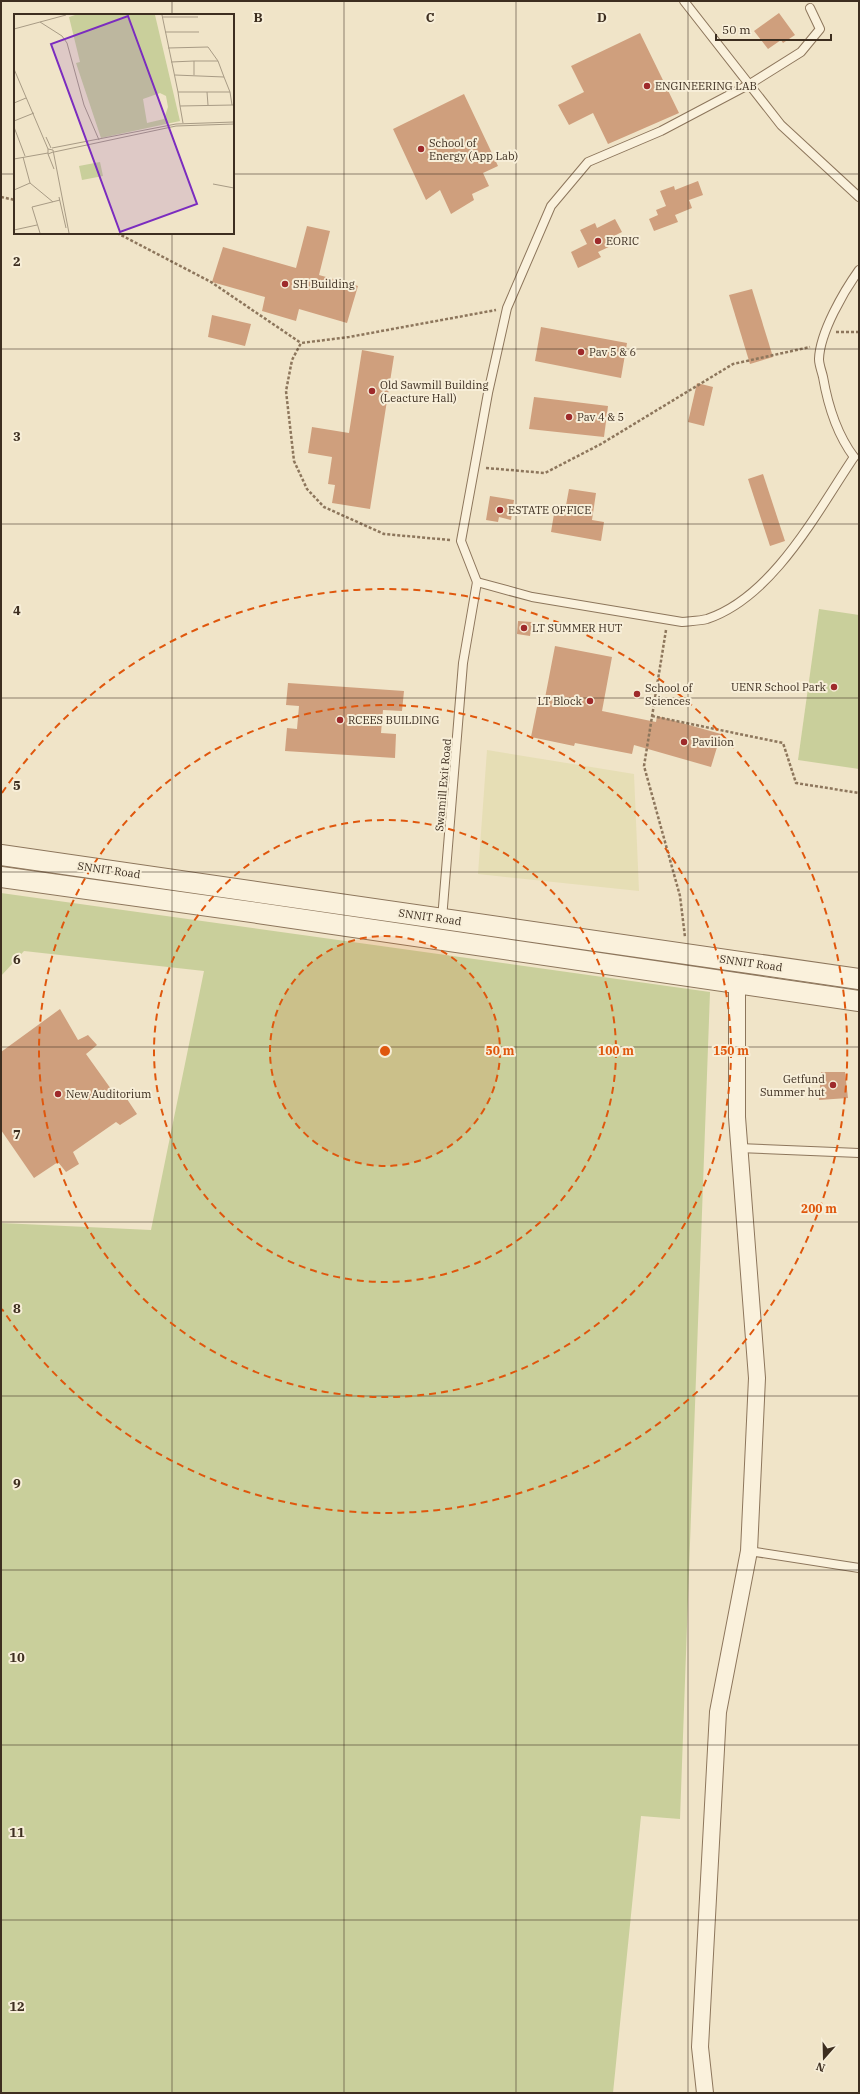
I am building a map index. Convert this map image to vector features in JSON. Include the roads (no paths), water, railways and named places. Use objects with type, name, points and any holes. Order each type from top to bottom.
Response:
[{"type":"street","name":"SNNIT Road","points":[[1,855],[859,979]]},
{"type":"street","name":"SNNIT Road","points":[[1,878],[485,945],[859,1000]]},
{"type":"street","points":[[485,945],[486,925]]},
{"type":"street","points":[[514,950],[516,930]]},
{"type":"street","points":[[706,2093],[700,2047],[718,1712],[749,1552],[757,1378],[738,1148],[738,983]]},
{"type":"lane","points":[[684,1],[781,125],[859,197]]},
{"type":"lane","points":[[810,8],[820,29],[801,52],[750,84],[661,131],[588,162],[551,206],[507,308],[488,393],[461,541],[477,582],[532,597],[682,622],[706,619],[723,612],[760,587],[796,543],[856,457],[844,444],[829,409],[819,359],[826,332],[846,287],[859,270]]},
{"type":"lane","name":"Swamill Exit Road","points":[[442,919],[463,663],[477,582]]},
{"type":"lane","points":[[738,1148],[859,1153]]},
{"type":"lane","points":[[749,1552],[859,1568]]},
{"type":"place","name":"ENGINEERING LAB","points":[[647,86]]},
{"type":"place","name":"School of Energy (App Lab)","points":[[421,149]]},
{"type":"place","name":"EORIC","points":[[598,241]]},
{"type":"place","name":"SH Building","points":[[285,284]]},
{"type":"place","name":"Pav 5 & 6","points":[[581,352]]},
{"type":"place","name":"Old Sawmill Building (Leacture Hall)","points":[[372,391]]},
{"type":"place","name":"Pav 4 & 5","points":[[569,417]]},
{"type":"place","name":"ESTATE OFFICE","points":[[500,510]]},
{"type":"place","name":"LT SUMMER HUT","points":[[524,628]]},
{"type":"place","name":"UENR School Park","points":[[834,687]]},
{"type":"place","name":"School of Sciences","points":[[637,694]]},
{"type":"place","name":"LT Block","points":[[590,701]]},
{"type":"place","name":"RCEES BUILDING","points":[[340,720]]},
{"type":"place","name":"Pavilion","points":[[684,742]]},
{"type":"place","name":"Getfund Summer hut","points":[[833,1085]]},
{"type":"place","name":"New Auditorium","points":[[58,1094]]}]
